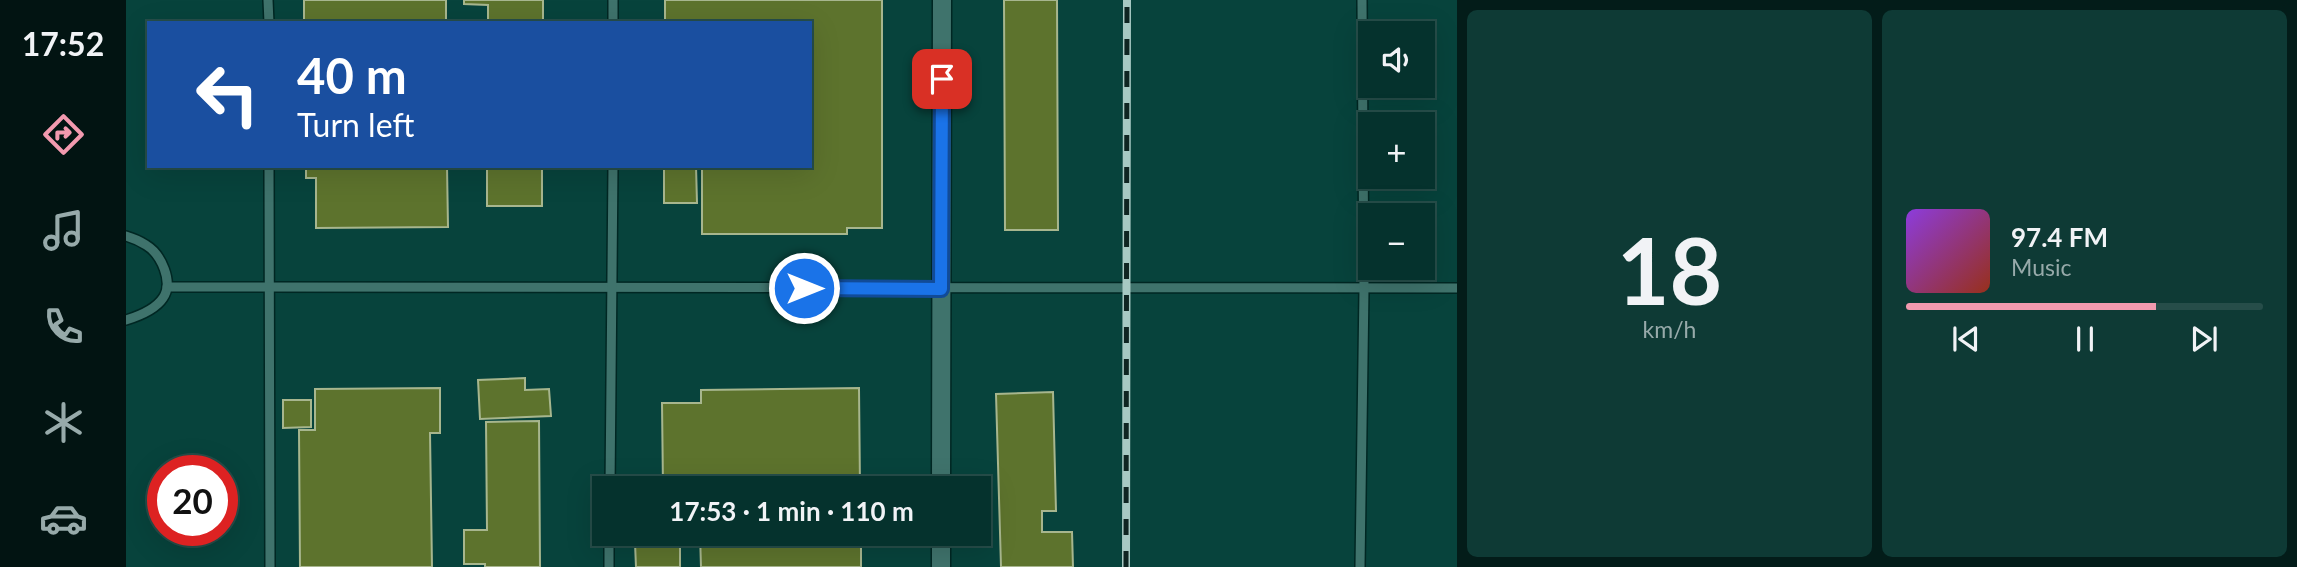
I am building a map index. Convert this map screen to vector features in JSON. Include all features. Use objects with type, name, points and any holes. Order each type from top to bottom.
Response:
[{"type":"street","points":[[941,476],[942,0]]},
{"type":"street","points":[[940,567],[941,546]]},
{"type":"lane","points":[[268,0],[268,21]]},
{"type":"lane","points":[[613,0],[613,21]]},
{"type":"lane","points":[[1360,567],[1364,289],[1362,0]]},
{"type":"lane","points":[[269,168],[270,567]]},
{"type":"lane","points":[[610,476],[613,168]]},
{"type":"lane","points":[[126,236],[149,246],[162,263],[168,282],[164,297],[155,306],[142,315],[126,320]]},
{"type":"lane","points":[[166,287],[1457,288]]},
{"type":"lane","points":[[609,546],[609,567]]},
{"type":"building","points":[[304,0],[446,0],[446,21],[304,21]]},
{"type":"building","points":[[464,0],[543,0],[543,21],[488,21],[488,5],[464,4]]},
{"type":"building","points":[[665,0],[882,0],[882,228],[847,228],[847,234],[702,234],[702,168],[812,168],[812,21],[665,21]]},
{"type":"building","points":[[1004,0],[1057,0],[1058,230],[1005,230]]},
{"type":"building","points":[[306,168],[447,168],[448,227],[316,228],[316,178],[306,178]]},
{"type":"building","points":[[487,168],[542,168],[542,206],[487,206]]},
{"type":"building","points":[[664,168],[696,168],[697,203],[664,203]]},
{"type":"building","points":[[525,378],[525,390],[549,389],[551,416],[480,419],[478,380]]},
{"type":"building","points":[[440,388],[440,433],[430,433],[432,567],[300,567],[299,430],[315,430],[315,389]]},
{"type":"building","points":[[859,388],[860,476],[663,476],[662,403],[701,403],[701,390]]},
{"type":"building","points":[[1053,392],[1056,511],[1042,511],[1042,532],[1072,532],[1073,567],[1001,567],[996,394]]},
{"type":"building","points":[[283,400],[311,400],[311,427],[283,428]]},
{"type":"building","points":[[539,421],[540,567],[485,567],[485,564],[464,564],[464,530],[487,530],[486,422]]},
{"type":"building","points":[[635,546],[680,546],[680,567],[636,567]]},
{"type":"building","points":[[700,546],[861,546],[861,567],[701,567]]},
{"type":"railway","points":[[1126,567],[1127,0]]},
{"type":"route","points":[[804,288],[941,289],[942,79]]}]
